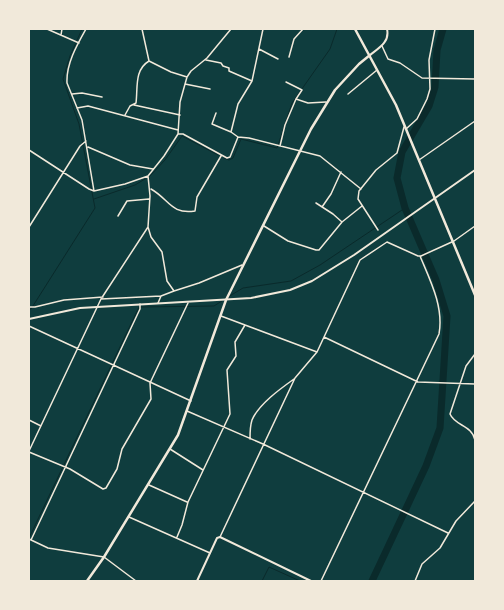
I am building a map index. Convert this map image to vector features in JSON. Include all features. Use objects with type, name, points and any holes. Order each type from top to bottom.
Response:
[{"type":"main road","points":[[356,29],[406,128],[454,241],[475,295]]},
{"type":"main road","points":[[87,581],[104,557],[170,449],[191,401],[226,300],[262,224],[326,102],[346,77],[382,46],[388,37],[387,29]]},
{"type":"main road","points":[[29,319],[62,310],[98,306],[226,300],[267,296],[301,286],[347,260],[475,170]]},
{"type":"main road","points":[[197,581],[217,538],[220,537],[311,581]]},
{"type":"street","points":[[47,29],[79,43]]},
{"type":"street","points":[[60,35],[62,29]]},
{"type":"street","points":[[86,29],[72,55],[66,78],[82,120],[88,147],[94,191]]},
{"type":"street","points":[[142,29],[149,61]]},
{"type":"street","points":[[29,150],[94,191],[125,184],[148,176],[178,134],[180,102],[187,77],[191,71],[206,60],[230,29]]},
{"type":"street","points":[[231,132],[238,104],[252,81],[263,29]]},
{"type":"street","points":[[290,57],[294,40],[302,30],[299,29]]},
{"type":"street","points":[[378,230],[358,199],[361,189],[376,170],[397,152],[406,128],[417,119],[422,110],[430,88],[429,60],[435,29]]},
{"type":"street","points":[[382,46],[388,59],[400,63],[417,76],[429,78],[475,79]]},
{"type":"street","points":[[259,49],[278,59]]},
{"type":"street","points":[[206,60],[221,63],[223,66],[229,68],[229,72],[252,81]]},
{"type":"street","points":[[149,61],[171,72],[187,77]]},
{"type":"street","points":[[134,105],[139,72],[149,61]]},
{"type":"street","points":[[348,94],[377,70]]},
{"type":"street","points":[[280,146],[285,125],[296,99],[302,90],[286,82]]},
{"type":"street","points":[[185,84],[210,88]]},
{"type":"street","points":[[72,94],[82,93],[102,97]]},
{"type":"street","points":[[296,99],[308,103],[326,102]]},
{"type":"street","points":[[125,115],[130,106],[134,105],[180,115]]},
{"type":"street","points":[[77,108],[88,106],[178,130]]},
{"type":"street","points":[[216,113],[212,124],[231,132],[238,137],[249,138],[320,156],[342,172],[361,189]]},
{"type":"street","points":[[419,160],[475,121]]},
{"type":"street","points":[[178,134],[183,134],[221,156],[230,157],[238,137]]},
{"type":"street","points":[[29,227],[80,146],[86,141]]},
{"type":"street","points":[[88,147],[130,165],[153,170]]},
{"type":"street","points":[[150,189],[156,192],[177,211],[186,212],[195,210],[197,197],[221,156]]},
{"type":"street","points":[[322,207],[331,194],[342,172]]},
{"type":"street","points":[[148,176],[150,189],[148,227],[151,237],[162,252],[167,281],[174,291]]},
{"type":"street","points":[[118,216],[127,201],[150,199]]},
{"type":"street","points":[[316,203],[342,222]]},
{"type":"street","points":[[262,224],[288,241],[319,250],[342,222],[362,206]]},
{"type":"street","points":[[420,256],[454,241],[475,226]]},
{"type":"street","points":[[148,227],[102,298],[29,452],[65,467],[102,489],[106,488],[117,469],[122,449],[151,400],[150,383],[188,302]]},
{"type":"street","points":[[250,439],[252,421],[255,416],[273,394],[295,378],[317,352],[360,260],[387,242],[420,256],[430,279],[438,305],[440,324],[439,334],[418,382],[321,581]]},
{"type":"street","points":[[29,307],[64,300],[162,296],[199,283],[242,265]]},
{"type":"street","points":[[158,303],[162,296]]},
{"type":"street","points":[[136,581],[104,557],[48,548],[30,539],[140,309],[140,304]]},
{"type":"street","points":[[220,316],[317,352]]},
{"type":"street","points":[[177,537],[188,502],[230,414],[227,370],[236,356],[235,342],[245,325]]},
{"type":"street","points":[[29,326],[191,401]]},
{"type":"street","points":[[324,337],[418,382],[459,382],[475,384]]},
{"type":"street","points":[[475,354],[466,366],[459,382],[450,414],[455,422],[466,427],[472,432],[475,440]]},
{"type":"street","points":[[220,537],[295,378]]},
{"type":"street","points":[[187,411],[223,428],[263,444],[448,533]]},
{"type":"street","points":[[29,420],[41,426]]},
{"type":"street","points":[[170,449],[203,470]]},
{"type":"street","points":[[149,485],[188,502]]},
{"type":"street","points":[[414,581],[422,564],[440,548],[456,521],[475,501]]},
{"type":"street","points":[[129,517],[177,537],[210,553]]},
{"type":"waterway","points":[[29,309],[31,309],[95,208],[79,124],[63,79],[70,56],[82,29]]},
{"type":"waterway","points":[[224,158],[229,160],[233,158],[241,139],[277,148],[292,103],[330,49],[337,29]]},
{"type":"waterway","points":[[372,581],[426,466],[440,428],[447,316],[436,280],[405,208],[397,178],[402,152],[429,106],[435,87],[437,50],[443,29]]},
{"type":"waterway","points":[[150,176],[165,160],[182,136],[218,155]]},
{"type":"waterway","points":[[94,199],[135,185],[145,179]]},
{"type":"waterway","points":[[228,297],[243,288],[291,281],[320,265],[405,208]]},
{"type":"waterway","points":[[29,538],[139,307],[214,306],[222,301]]},
{"type":"waterway","points":[[262,581],[269,567],[300,581]]}]
